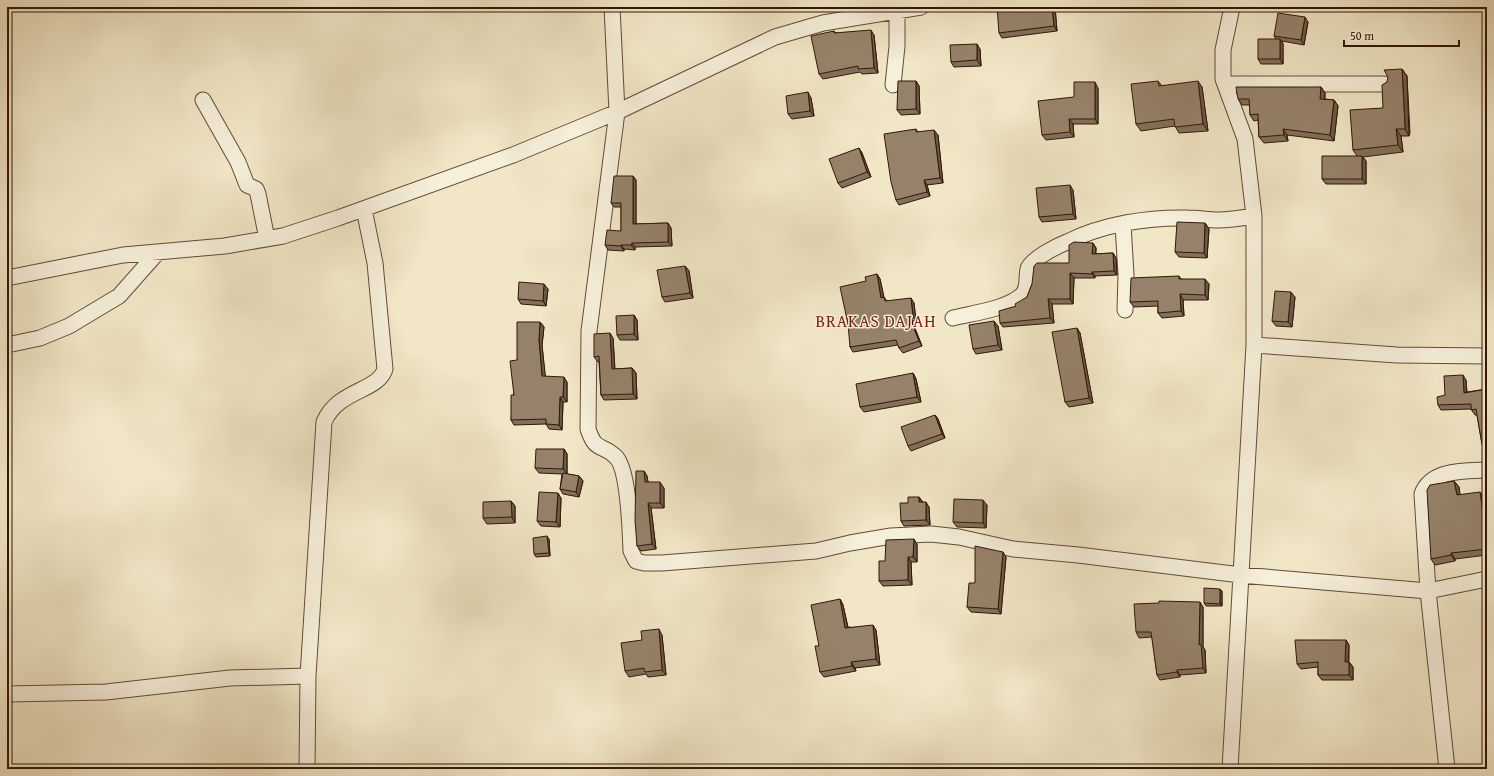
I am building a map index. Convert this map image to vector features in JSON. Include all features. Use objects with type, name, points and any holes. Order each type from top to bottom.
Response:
[{"type":"street","points":[[612,7],[617,112],[589,331],[588,429],[594,443],[615,456],[623,470],[631,551],[636,561],[644,563],[662,563],[816,551],[891,536],[931,534],[960,537],[1013,549],[1078,555],[1241,575],[1428,591],[1487,579]]},
{"type":"street","points":[[7,278],[123,255],[225,246],[283,236],[364,209],[513,155],[617,112],[776,37],[823,23],[921,7]]},
{"type":"street","points":[[1230,769],[1254,345],[1254,216],[1245,139],[1223,79],[1223,50],[1232,7]]},
{"type":"street","points":[[893,85],[897,46],[897,11]]},
{"type":"street","points":[[1225,84],[1384,84]]},
{"type":"street","points":[[202,100],[238,162],[247,185],[256,189],[267,239]]},
{"type":"street","points":[[307,769],[308,676],[324,422],[328,413],[339,401],[380,380],[385,370],[374,263],[364,209]]},
{"type":"street","points":[[953,318],[992,309],[1020,296],[1026,289],[1028,269],[1035,260],[1067,241],[1094,231],[1123,224],[1157,219],[1187,218],[1218,220],[1254,216]]},
{"type":"street","points":[[1123,224],[1126,274],[1125,310]]},
{"type":"street","points":[[7,345],[40,338],[69,326],[119,296],[158,252]]},
{"type":"street","points":[[1254,345],[1397,355],[1487,356]]},
{"type":"street","points":[[1447,769],[1428,591],[1422,498],[1423,489],[1428,482],[1453,472],[1487,470]]},
{"type":"street","points":[[8,694],[106,692],[230,678],[308,676]]},
{"type":"building","points":[[997,7],[1052,7],[1054,26],[999,33]]},
{"type":"building","points":[[1278,13],[1305,17],[1301,40],[1274,36]]},
{"type":"building","points":[[871,30],[874,68],[858,69],[858,66],[819,74],[811,36],[834,31],[834,33]]},
{"type":"building","points":[[1258,39],[1280,39],[1280,59],[1258,59]]},
{"type":"building","points":[[977,44],[977,60],[951,62],[950,45]]},
{"type":"building","points":[[1402,69],[1405,129],[1396,129],[1398,145],[1353,150],[1350,110],[1383,108],[1382,85],[1387,82],[1388,77],[1384,70]]},
{"type":"building","points":[[898,81],[916,81],[916,109],[897,110]]},
{"type":"building","points":[[1158,81],[1159,86],[1198,81],[1203,124],[1175,127],[1174,119],[1136,124],[1131,84]]},
{"type":"building","points":[[1074,82],[1095,82],[1095,119],[1069,119],[1070,132],[1042,135],[1038,101],[1074,97]]},
{"type":"building","points":[[1236,87],[1321,87],[1320,99],[1334,100],[1330,135],[1283,129],[1284,135],[1259,137],[1258,114],[1250,115],[1249,99],[1238,99]]},
{"type":"building","points":[[808,92],[810,111],[788,114],[786,96]]},
{"type":"building","points":[[916,129],[916,132],[934,130],[940,178],[924,180],[927,192],[896,200],[891,182],[884,134]]},
{"type":"building","points":[[859,148],[867,172],[838,183],[829,159]]},
{"type":"building","points":[[1322,156],[1362,156],[1362,179],[1322,179]]},
{"type":"building","points":[[614,176],[633,176],[633,224],[668,223],[668,242],[632,243],[631,245],[621,246],[605,245],[607,230],[621,231],[621,203],[611,203]]},
{"type":"building","points":[[1070,185],[1073,214],[1039,217],[1036,188]]},
{"type":"building","points":[[1177,222],[1205,223],[1204,253],[1175,252]]},
{"type":"building","points":[[1074,242],[1093,243],[1092,254],[1113,253],[1114,271],[1092,272],[1092,274],[1070,273],[1070,299],[1048,299],[1050,318],[1000,323],[999,311],[1016,306],[1015,304],[1027,297],[1032,284],[1034,266],[1037,263],[1069,263],[1069,245]]},
{"type":"building","points":[[685,266],[690,293],[662,297],[657,270]]},
{"type":"building","points":[[877,274],[881,298],[884,297],[885,301],[911,298],[913,316],[909,316],[919,341],[899,348],[896,340],[850,347],[848,324],[840,287],[866,281],[865,277]]},
{"type":"building","points":[[1179,276],[1179,279],[1205,279],[1205,295],[1180,294],[1181,311],[1158,313],[1158,301],[1130,302],[1131,278]]},
{"type":"building","points":[[519,282],[544,284],[543,301],[518,299]]},
{"type":"building","points":[[1275,291],[1291,292],[1288,322],[1272,321]]},
{"type":"building","points":[[634,315],[634,334],[617,335],[616,316]]},
{"type":"building","points":[[994,321],[998,345],[973,349],[969,325]]},
{"type":"building","points":[[517,322],[540,322],[539,340],[542,376],[564,377],[563,397],[560,397],[559,425],[546,424],[546,419],[511,420],[511,395],[514,395],[510,361],[517,360]]},
{"type":"building","points":[[1077,328],[1089,398],[1065,402],[1052,332]]},
{"type":"building","points":[[610,333],[612,369],[632,368],[633,394],[601,395],[599,356],[594,357],[594,334]]},
{"type":"building","points":[[913,373],[917,397],[860,407],[856,384]]},
{"type":"building","points":[[1463,375],[1464,393],[1487,389],[1487,443],[1482,444],[1476,409],[1471,410],[1471,404],[1438,405],[1437,397],[1445,395],[1444,376]]},
{"type":"building","points":[[935,415],[942,434],[908,446],[901,427]]},
{"type":"building","points":[[536,449],[564,449],[563,469],[535,468]]},
{"type":"building","points":[[636,471],[644,471],[645,482],[660,482],[660,503],[648,503],[652,544],[637,546],[635,520]]},
{"type":"building","points":[[563,473],[579,476],[576,492],[560,489]]},
{"type":"building","points":[[1454,481],[1457,495],[1480,492],[1483,514],[1487,514],[1487,549],[1451,553],[1451,555],[1431,559],[1427,490],[1430,485]]},
{"type":"building","points":[[539,492],[558,493],[556,522],[537,521]]},
{"type":"building","points":[[908,497],[919,497],[919,502],[926,502],[926,520],[901,521],[900,503],[908,503]]},
{"type":"building","points":[[954,499],[983,500],[983,523],[953,522]]},
{"type":"building","points":[[511,501],[512,517],[483,518],[483,502]]},
{"type":"building","points":[[547,536],[549,553],[534,554],[533,538]]},
{"type":"building","points":[[914,539],[913,557],[908,557],[908,580],[879,581],[879,561],[885,561],[886,540]]},
{"type":"building","points":[[975,546],[1003,552],[998,609],[967,607],[969,583],[975,583]]},
{"type":"building","points":[[1204,588],[1220,589],[1220,604],[1204,603]]},
{"type":"building","points":[[840,599],[845,628],[873,625],[876,659],[851,662],[852,666],[820,672],[815,646],[819,646],[811,605]]},
{"type":"building","points":[[1159,601],[1200,602],[1199,645],[1201,644],[1203,668],[1177,670],[1177,672],[1157,675],[1151,632],[1136,632],[1134,604],[1159,603]]},
{"type":"building","points":[[659,629],[662,670],[645,672],[644,668],[625,671],[621,643],[642,640],[641,631]]},
{"type":"building","points":[[1295,640],[1346,640],[1345,662],[1349,662],[1349,675],[1318,675],[1318,662],[1297,664]]},
{"type":"district","name":"BRAKAS DAJAH","points":[[876,320]]}]
